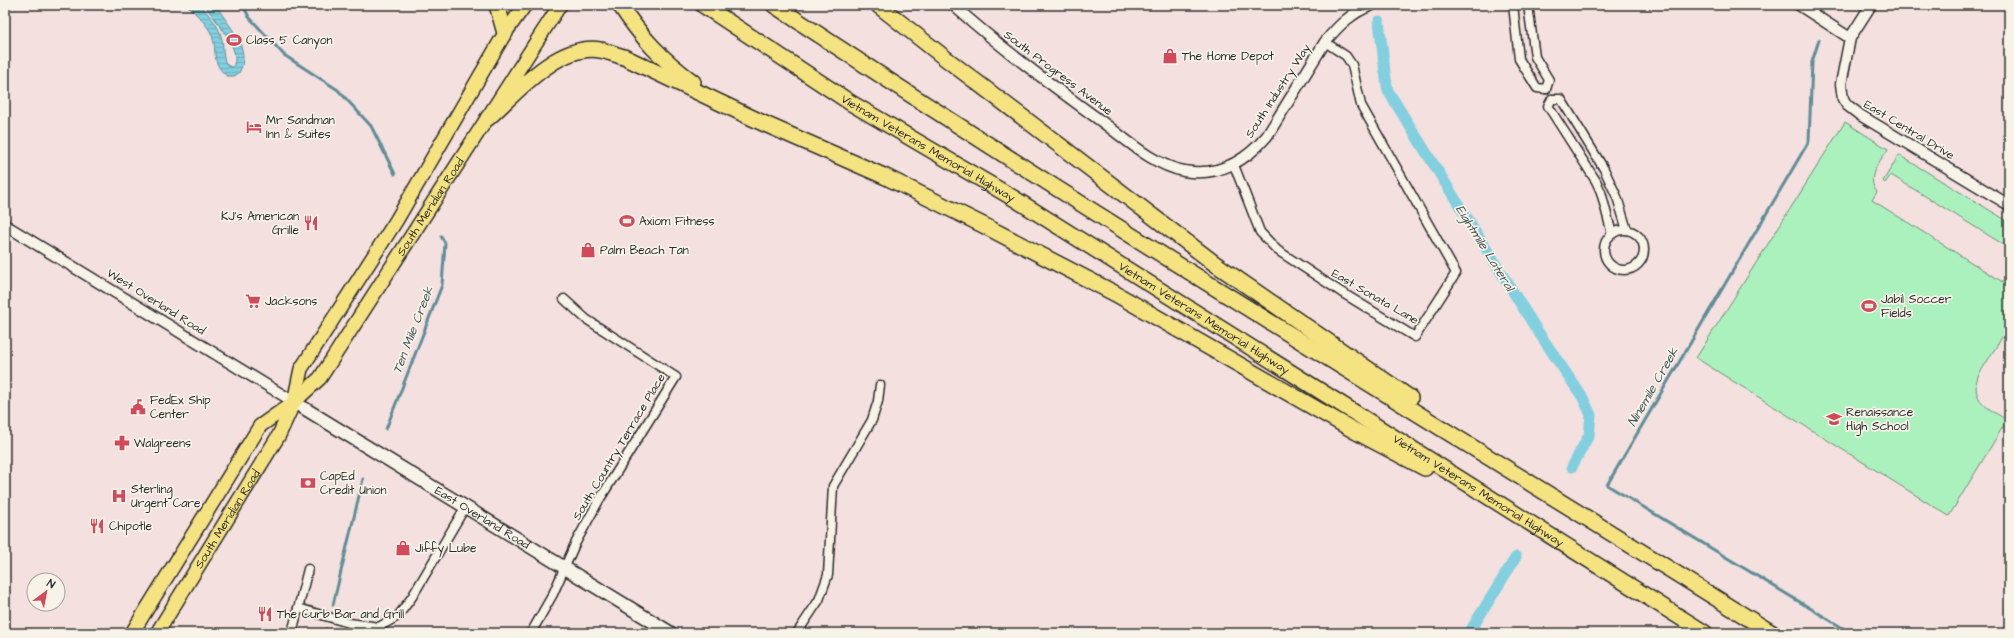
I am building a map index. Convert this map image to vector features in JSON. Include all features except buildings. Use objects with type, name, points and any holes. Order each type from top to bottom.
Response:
[{"type":"highway","points":[[497,5],[505,33]]},
{"type":"highway","points":[[620,5],[640,34],[670,66],[724,105]]},
{"type":"highway","name":"Vietnam Veterans Memorial Highway","points":[[703,5],[851,103],[1022,203],[1704,633]]},
{"type":"highway","points":[[774,5],[892,83],[1278,328],[1544,490],[1772,633]]},
{"type":"highway","points":[[878,5],[944,58],[1214,263],[1544,490]]},
{"type":"highway","points":[[488,118],[537,73],[558,59],[577,52],[599,50],[624,57],[724,105],[886,177],[1004,236],[1116,294],[1353,430],[1525,521]]},
{"type":"main road","name":"South Meridian Road","points":[[157,633],[279,435],[294,402],[301,369],[396,221],[505,33],[525,5]]},
{"type":"main road","name":"South Meridian Road","points":[[132,633],[260,426],[294,402],[320,378],[560,5]]},
{"type":"main road","name":"East Overland Road","points":[[294,402],[671,633]]},
{"type":"street","name":"South Progress Avenue","points":[[953,5],[1022,63],[1151,157]]},
{"type":"street","name":"South Industry Way","points":[[1151,157],[1161,163],[1185,171],[1211,171],[1234,165],[1256,149],[1267,136],[1325,42],[1349,17],[1372,5]]},
{"type":"street","points":[[1513,5],[1519,60],[1537,88],[1546,89]]},
{"type":"street","points":[[1528,5],[1535,57],[1549,80],[1546,89],[1552,99]]},
{"type":"street","points":[[1800,5],[1850,38],[1871,5]]},
{"type":"street","name":"East Central Drive","points":[[1850,38],[1841,84],[1843,99],[1847,105],[1856,113],[2009,205]]},
{"type":"street","name":"East Sonata Lane","points":[[1234,165],[1260,232],[1277,250],[1341,292],[1415,337],[1456,273],[1361,105],[1352,65],[1346,56],[1325,42]]},
{"type":"street","points":[[1552,99],[1561,99],[1604,169],[1617,197],[1627,230],[1639,237],[1644,249],[1641,262],[1630,270],[1617,269],[1607,261],[1604,249],[1608,238],[1612,234],[1627,230]]},
{"type":"street","points":[[1552,99],[1548,106],[1601,192],[1612,234]]},
{"type":"street","name":"West Overland Road","points":[[5,225],[294,402]]},
{"type":"street","name":"South Country Terrace Place","points":[[564,299],[586,319],[676,376],[598,502],[565,567]]},
{"type":"street","points":[[797,633],[819,600],[828,575],[833,486],[872,420],[878,402],[880,385]]},
{"type":"street","points":[[298,608],[350,623],[379,627],[398,616],[412,597],[466,506]]},
{"type":"street","points":[[531,633],[553,594],[565,567]]},
{"type":"street","points":[[292,633],[308,569]]},
{"type":"green space","name":"Jabil Soccer Fields","points":[[1845,122],[1888,149],[1877,165],[1873,175],[1872,181],[1877,192],[1872,200],[2009,286],[2009,326],[1978,376],[1976,385],[1976,392],[1982,403],[1993,412],[2007,420],[1949,516],[1696,358]]},
{"type":"green space","points":[[1899,155],[2009,222],[2009,248],[1891,175],[1885,183],[1883,181]]},
{"type":"water","name":"Class 5 Canyon","points":[[187,5],[200,5],[218,27],[226,64],[232,68],[235,61],[231,44],[205,5],[216,5],[232,28],[241,45],[243,54],[239,73],[234,76],[227,76],[221,71],[216,60],[213,37],[210,31],[202,20]]},
{"type":"waterway","name":"Ten Mile Creek","points":[[243,5],[249,17],[284,55],[338,90],[371,126],[395,174]]},
{"type":"waterway","name":"Eightmile Lateral","points":[[1379,21],[1388,91],[1535,327],[1583,398],[1591,415],[1589,435],[1572,467]]},
{"type":"waterway","name":"Ninemile Creek","points":[[1819,40],[1812,62],[1809,141],[1607,485],[1851,633]]},
{"type":"waterway","name":"Ten Mile Creek","points":[[386,429],[442,285],[445,243],[441,236]]},
{"type":"waterway","name":"Ten Mile Creek","points":[[333,605],[363,479]]},
{"type":"waterway","name":"Eightmile Lateral","points":[[1469,633],[1516,557]]},
{"type":"waterway","name":"Ten Mile Creek","points":[[325,633],[326,629]]},
{"type":"place","name":"Class 5 Canyon","points":[[234,40]]},
{"type":"place","name":"The Home Depot","points":[[1170,56]]},
{"type":"place","name":"Mr Sandman Inn & Suites","points":[[254,127]]},
{"type":"place","name":"Axiom Fitness","points":[[627,221]]},
{"type":"place","name":"KJ's American Grille","points":[[311,223]]},
{"type":"place","name":"Palm Beach Tan","points":[[588,250]]},
{"type":"place","name":"Jacksons","points":[[253,301]]},
{"type":"place","name":"Jabil Soccer Fields","points":[[1869,306]]},
{"type":"place","name":"FedEx Ship Center","points":[[138,407]]},
{"type":"place","name":"Renaissance High School","points":[[1834,419]]},
{"type":"place","name":"Walgreens","points":[[122,443]]},
{"type":"place","name":"CapEd Credit Union","points":[[308,483]]},
{"type":"place","name":"Sterling Urgent Care","points":[[119,496]]},
{"type":"place","name":"Chipotle","points":[[97,526]]},
{"type":"place","name":"Jiffy Lube","points":[[403,548]]},
{"type":"place","name":"The Curb Bar and Grill","points":[[265,614]]}]
